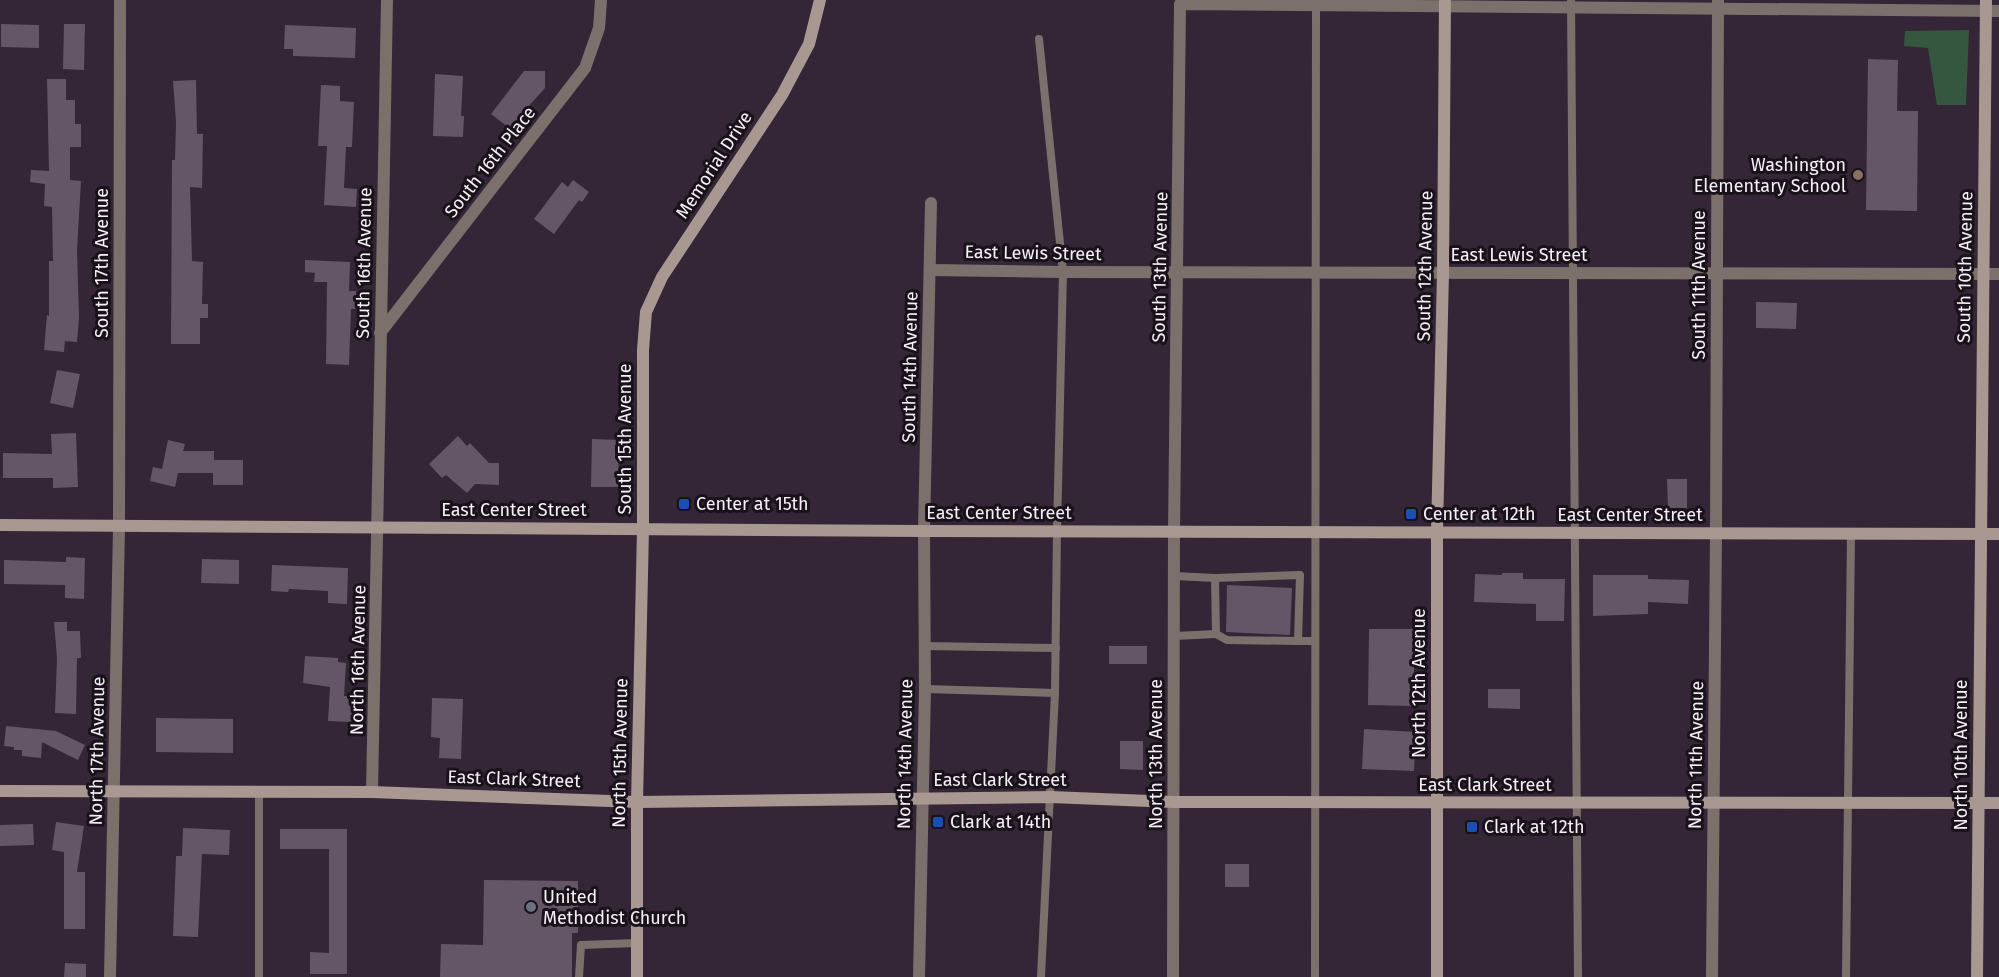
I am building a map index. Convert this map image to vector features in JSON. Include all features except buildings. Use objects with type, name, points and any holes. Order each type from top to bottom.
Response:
[{"type":"main road","name":"Memorial Drive","points":[[643,350],[646,312],[662,277],[782,95],[809,44],[820,0]]},
{"type":"main road","name":"South 12th Avenue","points":[[1437,532],[1443,273],[1445,3]]},
{"type":"main road","name":"South 10th Avenue","points":[[1981,534],[1986,5]]},
{"type":"main road","name":"South 15th Avenue","points":[[643,350],[643,529]]},
{"type":"main road","name":"East Center Street","points":[[0,525],[924,531],[1999,534]]},
{"type":"main road","name":"North 15th Avenue","points":[[637,977],[637,802],[643,529]]},
{"type":"main road","name":"North 12th Avenue","points":[[1437,532],[1437,977]]},
{"type":"main road","name":"North 10th Avenue","points":[[1977,977],[1981,534]]},
{"type":"main road","name":"East Clark Street","points":[[0,791],[372,792],[637,802],[1051,797],[1174,802],[1999,803]]},
{"type":"street","name":"South 17th Avenue","points":[[119,526],[120,0]]},
{"type":"street","name":"South 16th Avenue","points":[[379,528],[380,333],[387,0]]},
{"type":"street","name":"South 16th Place","points":[[380,333],[585,68],[599,28],[601,0]]},
{"type":"street","points":[[1316,2],[1986,5],[1999,11]]},
{"type":"street","name":"South 13th Avenue","points":[[1174,531],[1180,4],[1316,2]]},
{"type":"street","name":"South 11th Avenue","points":[[1716,533],[1718,4]]},
{"type":"street","name":"South 14th Avenue","points":[[924,531],[931,203]]},
{"type":"street","name":"East Lewis Street","points":[[930,270],[1999,274]]},
{"type":"street","name":"North 17th Avenue","points":[[110,977],[119,526]]},
{"type":"street","name":"North 16th Avenue","points":[[372,792],[379,528]]},
{"type":"street","name":"North 14th Avenue","points":[[920,977],[925,689],[924,531]]},
{"type":"street","name":"North 13th Avenue","points":[[1173,977],[1174,531]]},
{"type":"street","name":"North 11th Avenue","points":[[1712,977],[1716,533]]},
{"type":"lane","points":[[1315,977],[1316,2]]},
{"type":"lane","points":[[1571,4],[1578,977]]},
{"type":"lane","points":[[1039,39],[1063,272],[1055,693],[1041,977]]},
{"type":"lane","points":[[1846,977],[1851,534]]},
{"type":"lane","points":[[1174,576],[1215,578],[1300,574],[1298,642]]},
{"type":"lane","points":[[1215,578],[1216,634]]},
{"type":"lane","points":[[1174,636],[1216,634],[1227,640],[1315,641]]},
{"type":"lane","points":[[925,646],[1056,648]]},
{"type":"lane","points":[[925,689],[1055,693]]},
{"type":"lane","points":[[259,792],[260,977]]},
{"type":"lane","points":[[579,977],[581,945],[637,943]]},
{"type":"green space","points":[[1969,30],[1966,105],[1937,105],[1928,48],[1904,46],[1905,31]]},
{"type":"place","name":"Washington Elementary School","points":[[1858,175]]},
{"type":"place","name":"Center at 15th","points":[[684,504]]},
{"type":"place","name":"Center at 12th","points":[[1411,514]]},
{"type":"place","name":"Clark at 14th","points":[[938,822]]},
{"type":"place","name":"Clark at 12th","points":[[1472,827]]},
{"type":"place","name":"United Methodist Church","points":[[531,907]]}]
